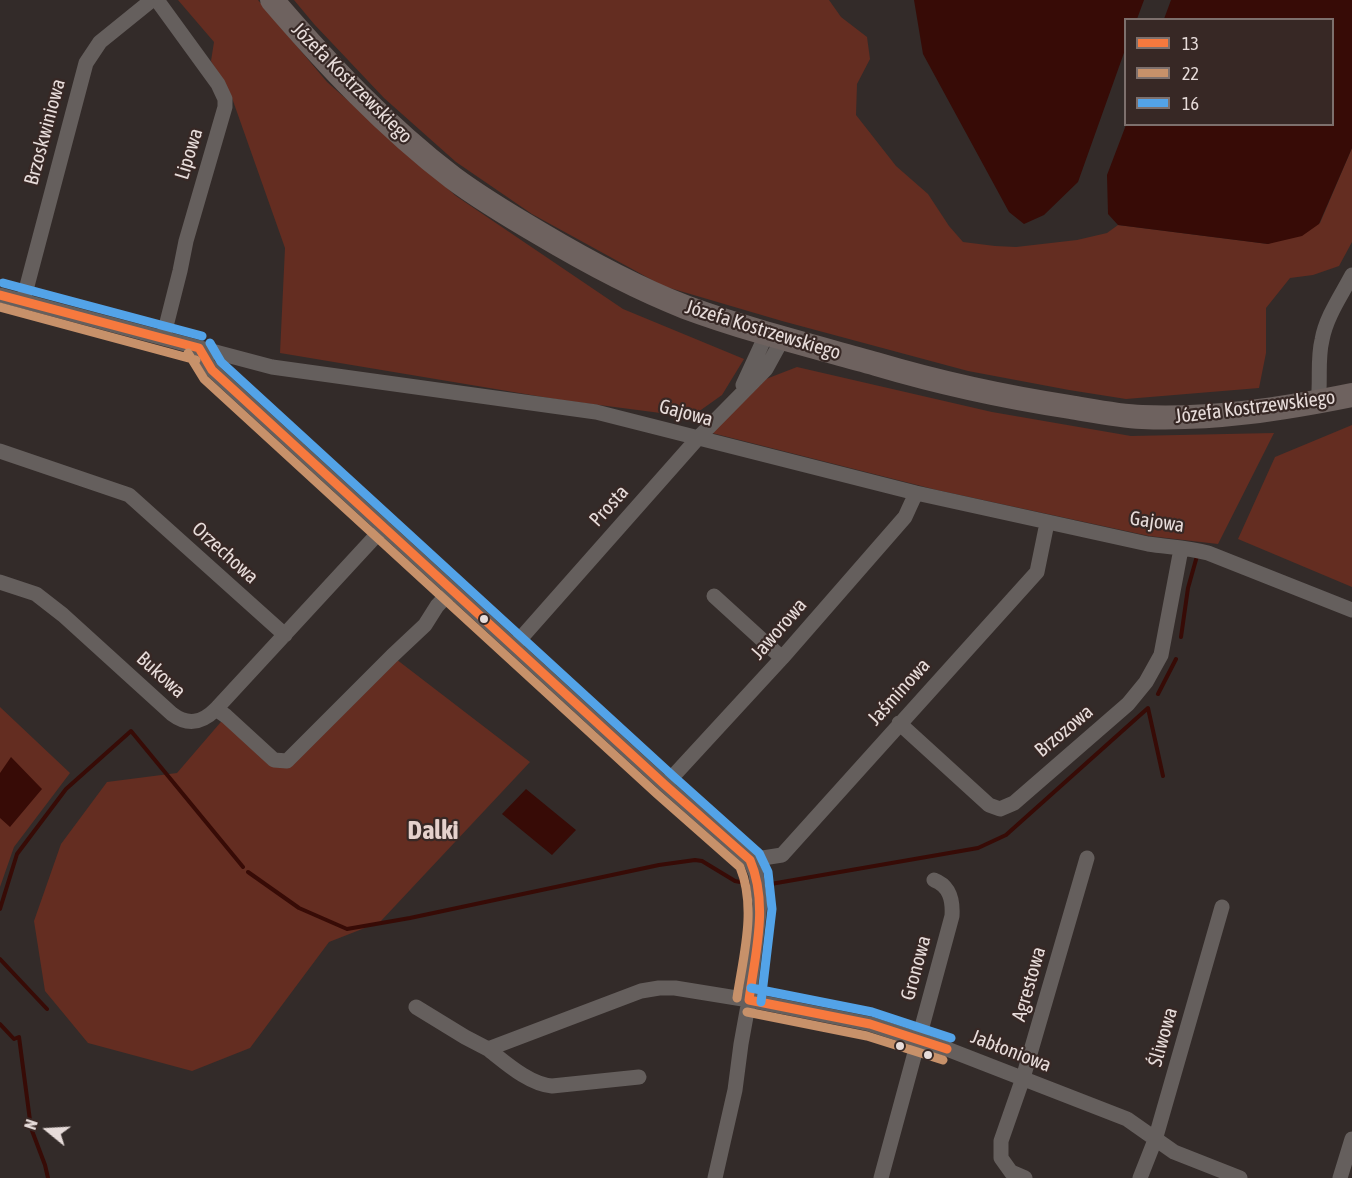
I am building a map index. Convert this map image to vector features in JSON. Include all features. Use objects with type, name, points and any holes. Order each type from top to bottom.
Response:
[{"type":"main road","name":"Józefa Kostrzewskiego","points":[[272,0],[362,98],[434,163],[471,191],[561,246],[639,287],[684,306],[916,376],[1034,402],[1120,416],[1194,418],[1318,402],[1352,395]]},
{"type":"street","name":"Brzoskwiniowa","points":[[23,301],[86,63],[100,42],[152,0]]},
{"type":"street","name":"Lipowa","points":[[157,0],[218,84],[225,99],[221,121],[186,241],[163,338]]},
{"type":"street","points":[[1318,402],[1322,339],[1352,275]]},
{"type":"street","name":"Gajowa","points":[[0,295],[272,367],[596,412],[916,493],[1047,523],[1181,549],[1190,548],[1352,610]]},
{"type":"street","name":"Prosta","points":[[514,646],[698,438],[766,369],[773,360],[775,335]]},
{"type":"street","points":[[199,348],[212,370],[753,867],[760,904],[749,1000],[735,1090],[715,1178]]},
{"type":"street","name":"Orzechowa","points":[[0,452],[129,495],[285,635]]},
{"type":"street","name":"Jaworowa","points":[[665,785],[782,658],[905,517],[916,493]]},
{"type":"street","name":"Jaśminowa","points":[[753,867],[782,855],[1036,572],[1047,523]]},
{"type":"street","points":[[285,635],[384,527]]},
{"type":"street","name":"Brzozowa","points":[[899,723],[989,805],[1000,809],[1014,802],[1128,704],[1146,682],[1161,655],[1181,549]]},
{"type":"street","name":"Bukowa","points":[[0,582],[36,594],[63,615],[183,722],[194,723],[210,715],[285,635]]},
{"type":"street","points":[[216,709],[274,760],[287,761],[425,625],[437,606],[452,590]]},
{"type":"street","points":[[714,596],[782,658]]},
{"type":"street","name":"Agrestowa","points":[[1025,1178],[1011,1172],[1001,1158],[1001,1141],[1023,1078],[1087,858]]},
{"type":"street","name":"Gronowa","points":[[881,1178],[952,916],[951,896],[941,883],[933,880]]},
{"type":"street","name":"Śliwowa","points":[[1140,1178],[1155,1140],[1222,907]]},
{"type":"street","name":"Jabłoniowa","points":[[488,1049],[641,991],[675,988],[749,1000],[870,1024],[947,1049],[1127,1119],[1173,1152],[1240,1178]]},
{"type":"street","points":[[416,1007],[488,1049],[543,1086],[639,1077]]},
{"type":"street","points":[[1340,1178],[1352,1139]]},
{"type":"shaded area","points":[[178,0],[258,0],[327,82],[456,196],[623,309],[744,359],[722,395],[691,417],[561,400],[280,353],[285,248],[232,98],[211,61],[214,42]]},
{"type":"shaded area","points":[[294,0],[829,0],[841,17],[867,37],[870,59],[857,84],[856,115],[896,166],[928,194],[949,226],[963,242],[1016,247],[1077,240],[1107,233],[1118,225],[1268,244],[1320,223],[1352,148],[1352,242],[1339,266],[1313,275],[1290,278],[1266,308],[1266,353],[1259,388],[1126,399],[968,371],[663,286],[532,214],[456,162],[384,98]]},
{"type":"shaded area","points":[[914,0],[1144,0],[1137,18],[1124,18],[1124,53],[1078,182],[1044,215],[1024,224],[1009,212],[923,54]]},
{"type":"shaded area","points":[[1171,0],[1352,0],[1352,148],[1319,224],[1302,236],[1268,244],[1118,225],[1108,214],[1107,175],[1126,126],[1334,126],[1334,18],[1164,18]]},
{"type":"shaded area","points":[[797,367],[992,412],[1131,436],[1274,433],[1218,544],[1149,536],[937,490],[712,433],[766,379]]},
{"type":"shaded area","points":[[1352,425],[1352,587],[1238,539],[1275,457]]},
{"type":"shaded area","points":[[392,656],[530,762],[380,922],[329,942],[250,1048],[192,1071],[88,1043],[45,991],[34,921],[61,844],[107,782],[177,773],[226,716],[279,761]]},
{"type":"shaded area","points":[[0,707],[70,773],[14,847],[0,887]]},
{"type":"shaded area","points":[[11,757],[42,789],[10,827],[0,818],[0,773]]},
{"type":"shaded area","points":[[526,789],[576,830],[552,855],[502,814]]},
{"type":"waterway","points":[[1181,637],[1188,588],[1197,556]]},
{"type":"waterway","points":[[1158,694],[1176,659]]},
{"type":"waterway","points":[[765,885],[978,848],[1006,835],[1148,708],[1163,776]]},
{"type":"waterway","points":[[0,909],[17,854],[66,789],[131,731],[243,867]]},
{"type":"waterway","points":[[248,872],[299,908],[347,929],[410,918],[659,865],[695,860],[702,861],[735,881],[750,884]]},
{"type":"waterway","points":[[0,959],[47,1009]]},
{"type":"waterway","points":[[0,1024],[14,1039],[19,1037],[31,1128],[48,1178]]},
{"type":"transit line","name":"16","points":[[3,283],[202,336]]},
{"type":"transit line","name":"13","points":[[0,295],[199,348]]},
{"type":"transit line","name":"22","points":[[0,307],[196,360]]},
{"type":"transit line","name":"16","points":[[210,343],[221,362],[759,853],[768,872],[772,909],[761,1002]]},
{"type":"transit line","name":"13","points":[[199,348],[212,370],[750,860],[756,877],[760,912],[749,1000]]},
{"type":"transit line","name":"22","points":[[188,353],[204,379],[657,794],[740,867],[748,899],[748,916],[737,998]]},
{"type":"transit line","name":"16","points":[[751,988],[872,1012],[951,1038]]},
{"type":"transit line","name":"13","points":[[749,1000],[870,1024],[947,1049]]},
{"type":"transit line","name":"22","points":[[747,1012],[867,1036],[943,1060]]},
{"type":"district","name":"Dalki","points":[[433,831]]}]
